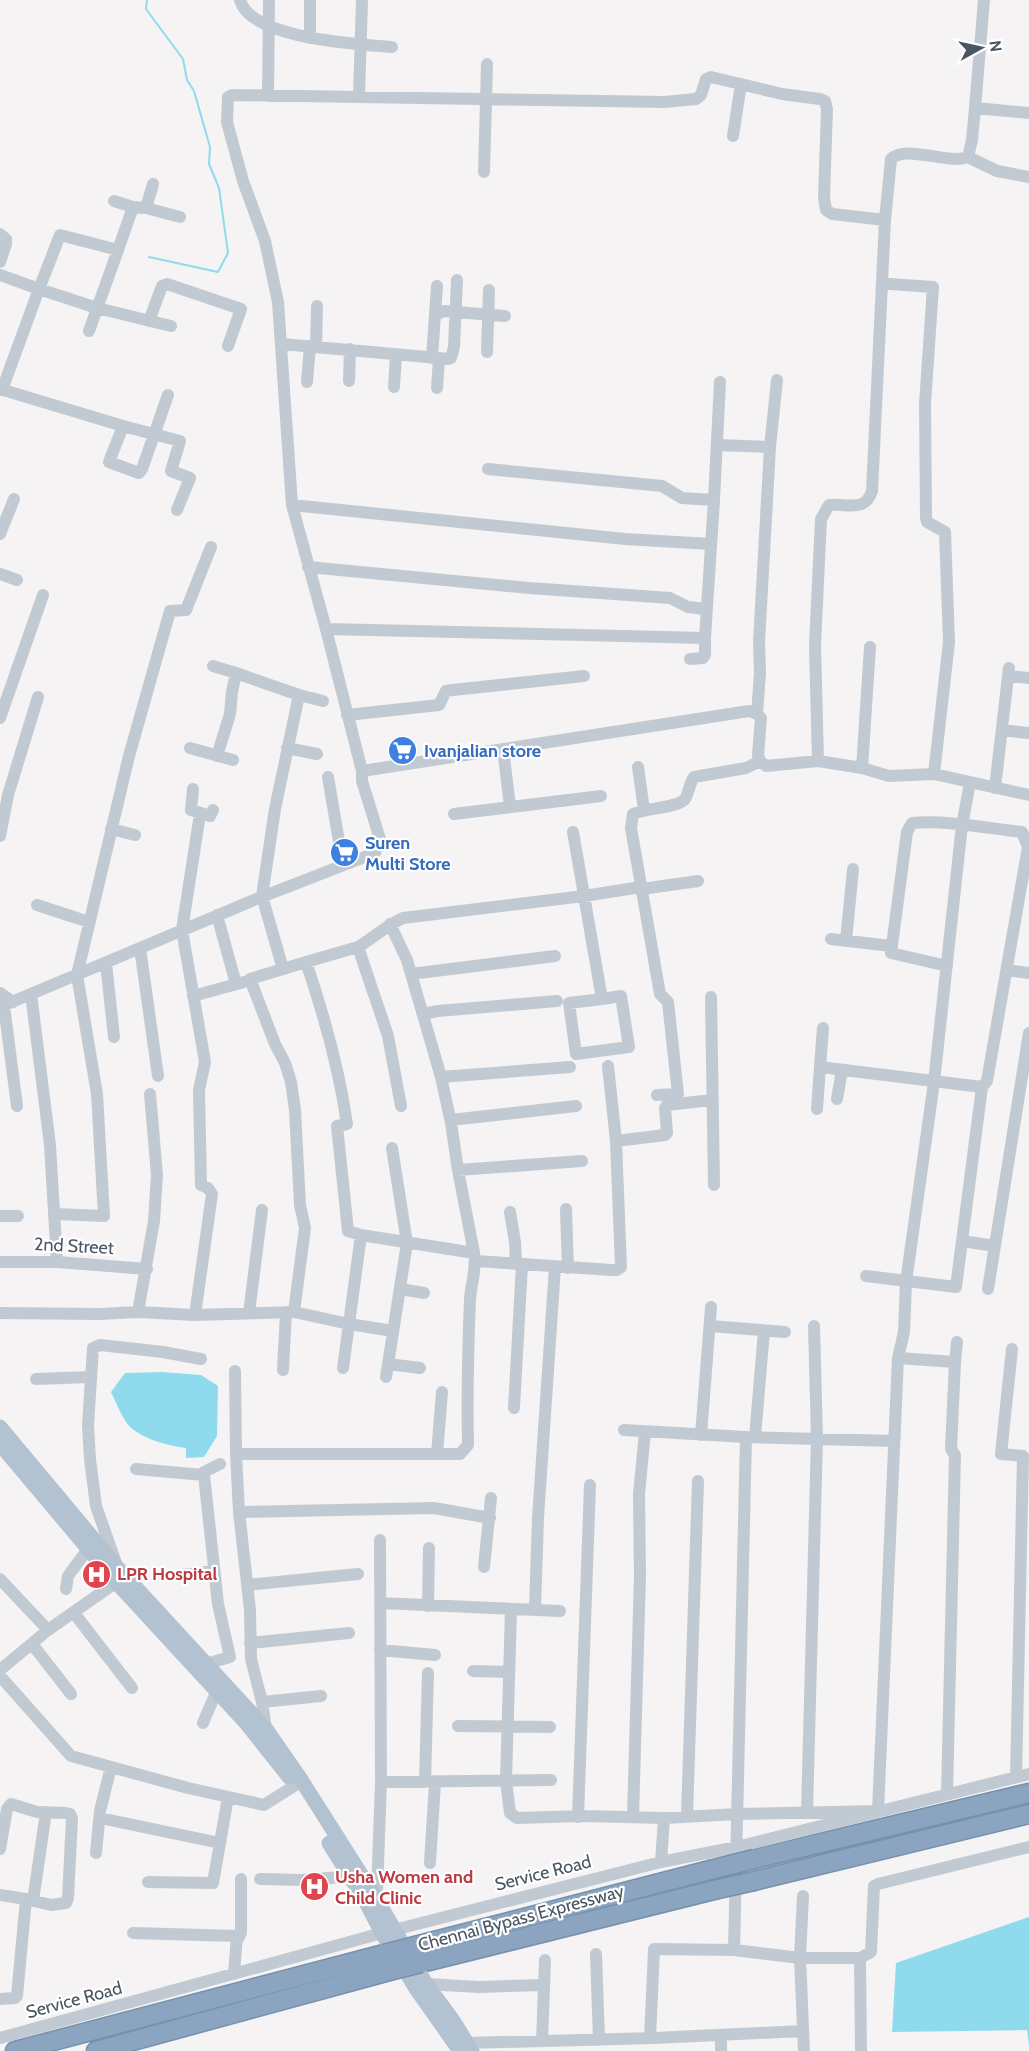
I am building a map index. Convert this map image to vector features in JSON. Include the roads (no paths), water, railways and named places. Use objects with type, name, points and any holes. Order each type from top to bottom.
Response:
[{"type":"highway","name":"Chennai Bypass Expressway","points":[[15,2051],[388,1962],[710,1870],[1029,1793]]},
{"type":"highway","name":"Chennai Bypass Expressway","points":[[418,1954],[754,1881],[1029,1814]]},
{"type":"highway","name":"Chennai Bypass Expressway","points":[[96,2051],[388,1962]]},
{"type":"main road","points":[[0,1427],[120,1575],[299,1783]]},
{"type":"main road","points":[[0,1444],[88,1549],[120,1575],[266,1730],[372,1901],[417,1990],[466,2048]]},
{"type":"main road","points":[[389,1932],[426,1984],[466,2048]]},
{"type":"street","points":[[240,0],[243,10],[269,26],[310,38],[392,47]]},
{"type":"street","points":[[268,96],[269,0]]},
{"type":"street","points":[[310,0],[310,38]]},
{"type":"street","points":[[359,96],[362,0]]},
{"type":"street","points":[[968,156],[972,140],[984,0]]},
{"type":"street","points":[[484,172],[487,64]]},
{"type":"street","points":[[17,1106],[4,1002],[31,994],[262,896],[375,853],[380,839],[362,781],[362,771],[326,629],[292,505],[279,302],[265,241],[243,181],[227,122],[228,97],[232,95],[359,96],[688,101],[701,95],[704,82],[711,77],[782,94],[820,99],[825,102],[827,109],[824,197],[826,210],[832,214],[885,220]]},
{"type":"street","points":[[733,136],[741,84]]},
{"type":"street","points":[[975,108],[1029,113]]},
{"type":"street","points":[[818,761],[815,645],[821,519],[829,505],[862,505],[867,502],[872,491],[885,220],[889,168],[893,156],[899,154],[959,159],[968,156],[997,171],[1029,177]]},
{"type":"street","points":[[89,331],[118,250],[153,184]]},
{"type":"street","points":[[114,201],[180,217]]},
{"type":"street","points":[[0,234],[6,239],[6,244],[0,262]]},
{"type":"street","points":[[118,250],[60,235],[1,390],[180,441],[171,471],[190,478],[177,510]]},
{"type":"street","points":[[0,275],[98,308],[171,326]]},
{"type":"street","points":[[282,344],[449,359],[453,354],[457,280]]},
{"type":"street","points":[[149,321],[162,286],[167,284],[241,309],[228,346]]},
{"type":"street","points":[[890,284],[933,287],[925,404],[926,516],[927,522],[945,532],[949,642],[934,774]]},
{"type":"street","points":[[437,286],[437,388]]},
{"type":"street","points":[[487,352],[489,290]]},
{"type":"street","points":[[307,382],[317,306]]},
{"type":"street","points":[[436,315],[444,311],[505,316]]},
{"type":"street","points":[[349,381],[350,349]]},
{"type":"street","points":[[393,387],[396,354]]},
{"type":"street","points":[[777,380],[770,447],[759,642],[757,714],[760,718],[758,755],[760,761],[766,766],[818,761],[861,768],[889,776],[934,774],[1029,795]]},
{"type":"street","points":[[690,659],[703,658],[705,655],[720,382]]},
{"type":"street","points":[[123,426],[110,462],[139,473],[168,395]]},
{"type":"street","points":[[717,445],[770,447]]},
{"type":"street","points":[[488,469],[662,486],[682,498],[714,500]]},
{"type":"street","points":[[0,534],[14,499]]},
{"type":"street","points":[[292,505],[624,539],[711,544]]},
{"type":"street","points":[[55,1214],[104,1216],[97,1094],[77,975],[129,756],[170,611],[186,610],[211,547]]},
{"type":"street","points":[[308,567],[529,588],[670,598],[688,607],[706,609]]},
{"type":"street","points":[[0,574],[17,580]]},
{"type":"street","points":[[0,718],[43,595]]},
{"type":"street","points":[[326,629],[705,638]]},
{"type":"street","points":[[861,768],[870,647]]},
{"type":"street","points":[[213,666],[298,695],[322,700]]},
{"type":"street","points":[[995,789],[1008,672],[1029,678]]},
{"type":"street","points":[[217,756],[230,714],[236,673]]},
{"type":"street","points":[[347,715],[439,705],[446,691],[584,676]]},
{"type":"street","points":[[283,969],[262,896],[275,809],[298,695]]},
{"type":"street","points":[[0,836],[3,806],[38,697]]},
{"type":"street","points":[[362,771],[749,711],[757,714]]},
{"type":"street","points":[[1002,730],[1028,733]]},
{"type":"street","points":[[190,748],[233,760]]},
{"type":"street","points":[[287,748],[317,754]]},
{"type":"street","points":[[503,749],[510,806]]},
{"type":"street","points":[[657,1095],[678,1094],[668,1002],[660,994],[631,828],[633,814],[681,803],[694,777],[747,768],[760,761]]},
{"type":"street","points":[[638,767],[644,810]]},
{"type":"street","points":[[328,777],[343,865]]},
{"type":"street","points":[[511,1610],[506,1781],[508,1809],[513,1816],[664,1818],[878,1811],[898,1359],[904,1332],[906,1282],[934,1082],[962,825],[970,783]]},
{"type":"street","points":[[193,789],[190,808],[193,812],[210,816],[213,810]]},
{"type":"street","points":[[454,814],[601,796]]},
{"type":"street","points":[[195,1315],[212,1194],[208,1188],[201,1185],[199,1090],[205,1062],[182,930],[200,814]]},
{"type":"street","points":[[866,1276],[956,1287],[982,1087],[987,1081],[1028,847],[1025,833],[962,825],[912,823],[907,832],[891,953],[947,966]]},
{"type":"street","points":[[111,829],[135,835]]},
{"type":"street","points":[[573,832],[602,999]]},
{"type":"street","points":[[846,941],[852,869]]},
{"type":"street","points":[[193,996],[358,947],[383,932],[390,924],[409,917],[698,881]]},
{"type":"street","points":[[37,905],[89,922]]},
{"type":"street","points":[[217,915],[236,984]]},
{"type":"street","points":[[236,1454],[459,1454],[468,1445],[467,1363],[470,1292],[479,1259],[458,1170],[451,1120],[441,1077],[411,974],[399,939],[390,924]]},
{"type":"street","points":[[831,939],[891,946]]},
{"type":"street","points":[[358,947],[388,1036],[401,1106]]},
{"type":"street","points":[[140,948],[158,1076]]},
{"type":"street","points":[[411,974],[555,956]]},
{"type":"street","points":[[306,962],[327,1025],[342,1086],[347,1124],[337,1126],[348,1231],[520,1269],[555,1267],[617,1270],[621,1267],[616,1141],[608,1066]]},
{"type":"street","points":[[106,963],[114,1037]]},
{"type":"street","points":[[1007,970],[1029,973]]},
{"type":"street","points":[[250,979],[291,1082],[295,1110],[300,1205],[305,1228],[290,1312],[283,1370]]},
{"type":"street","points":[[31,994],[51,1145],[57,1262]]},
{"type":"street","points":[[621,996],[629,1047],[576,1054],[568,1003],[602,999],[621,996]]},
{"type":"street","points":[[711,997],[714,1185]]},
{"type":"street","points":[[423,1014],[556,1001]]},
{"type":"street","points":[[817,1109],[824,1028]]},
{"type":"street","points":[[988,1289],[1027,1058],[1029,1033]]},
{"type":"street","points":[[441,1077],[570,1067]]},
{"type":"street","points":[[820,1067],[982,1087]]},
{"type":"street","points":[[837,1099],[842,1070]]},
{"type":"street","points":[[138,1312],[154,1221],[157,1175],[150,1094]]},
{"type":"street","points":[[616,1141],[665,1135],[667,1133],[666,1106],[712,1100]]},
{"type":"street","points":[[451,1120],[576,1106]]},
{"type":"street","points":[[392,1148],[407,1243],[387,1370],[420,1368]]},
{"type":"street","points":[[458,1170],[474,1167],[582,1161]]},
{"type":"street","points":[[566,1209],[568,1268]]},
{"type":"street","points":[[249,1313],[262,1210]]},
{"type":"street","points":[[510,1212],[520,1269],[514,1408]]},
{"type":"street","points":[[0,1216],[18,1216]]},
{"type":"street","points":[[343,1368],[361,1235]]},
{"type":"street","points":[[962,1241],[995,1246]]},
{"type":"street","name":"2nd Street","points":[[0,1262],[57,1262],[147,1269]]},
{"type":"street","points":[[535,1610],[538,1518],[555,1267]]},
{"type":"street","points":[[400,1289],[424,1293]]},
{"type":"street","points":[[701,1435],[711,1307]]},
{"type":"street","points":[[0,1313],[138,1312],[195,1315],[290,1312],[393,1331]]},
{"type":"street","points":[[710,1326],[785,1332]]},
{"type":"street","points":[[807,1812],[817,1438],[813,1326]]},
{"type":"street","points":[[734,1950],[751,1437],[764,1331]]},
{"type":"street","points":[[946,1794],[955,1455],[951,1449],[957,1342]]},
{"type":"street","points":[[0,1670],[120,1575],[96,1506],[88,1425],[93,1348],[97,1346],[163,1352],[201,1359]]},
{"type":"street","points":[[1012,1349],[1001,1454],[1023,1456],[1023,1752],[1016,1777]]},
{"type":"street","points":[[898,1359],[955,1362]]},
{"type":"street","points":[[235,1371],[239,1512],[247,1585],[251,1659],[262,1702],[266,1730]]},
{"type":"street","points":[[36,1379],[90,1377]]},
{"type":"street","points":[[437,1454],[442,1392]]},
{"type":"street","points":[[624,1430],[701,1435],[894,1441]]},
{"type":"street","points":[[633,1816],[640,1576],[639,1494],[645,1432]]},
{"type":"street","points":[[206,1664],[230,1657],[218,1605],[204,1475],[204,1472],[220,1464]]},
{"type":"street","points":[[136,1469],[204,1475]]},
{"type":"street","points":[[687,1816],[698,1481]]},
{"type":"street","points":[[578,1816],[591,1485]]},
{"type":"street","points":[[484,1567],[491,1498]]},
{"type":"street","points":[[239,1512],[434,1508],[490,1518]]},
{"type":"street","points":[[372,1901],[381,1782],[380,1540]]},
{"type":"street","points":[[428,1606],[429,1548]]},
{"type":"street","points":[[66,1589],[68,1576],[88,1549]]},
{"type":"street","points":[[183,1575],[214,1571]]},
{"type":"street","points":[[247,1585],[358,1574]]},
{"type":"street","points":[[0,1579],[48,1630]]},
{"type":"street","points":[[380,1604],[560,1611]]},
{"type":"street","points":[[74,1613],[132,1688]]},
{"type":"street","points":[[250,1643],[349,1633]]},
{"type":"street","points":[[32,1644],[71,1694]]},
{"type":"street","points":[[380,1650],[435,1655]]},
{"type":"street","points":[[473,1671],[509,1672]]},
{"type":"street","points":[[428,1673],[430,1863]]},
{"type":"street","points":[[0,1676],[71,1756],[264,1805],[299,1783]]},
{"type":"street","points":[[203,1723],[217,1690]]},
{"type":"street","points":[[262,1702],[321,1696]]},
{"type":"street","points":[[458,1726],[550,1727]]},
{"type":"street","points":[[96,1854],[100,1818],[111,1767]]},
{"type":"street","name":"Service Road","points":[[0,2038],[389,1932],[661,1862],[737,1847],[1029,1774]]},
{"type":"street","points":[[381,1782],[551,1780]]},
{"type":"street","points":[[148,1882],[213,1883],[228,1797]]},
{"type":"street","points":[[0,1849],[9,1805],[13,1804],[37,1812],[66,1813],[72,1818],[66,1903],[43,1904],[0,1895]]},
{"type":"street","points":[[0,1999],[17,1996],[30,1900],[46,1812]]},
{"type":"street","points":[[100,1818],[220,1843]]},
{"type":"street","points":[[661,1862],[664,1818]]},
{"type":"street","points":[[650,2038],[654,1949],[734,1950],[800,1958],[860,1958],[872,1952],[873,1886],[1029,1847]]},
{"type":"street","points":[[260,1878],[301,1880],[356,1876]]},
{"type":"street","points":[[234,1974],[238,1939],[241,1933],[241,1879]]},
{"type":"street","points":[[803,1896],[800,1958],[804,2051]]},
{"type":"street","points":[[133,1933],[237,1936],[238,1939]]},
{"type":"street","points":[[596,1954],[598,2040]]},
{"type":"street","points":[[860,1958],[861,2051]]},
{"type":"street","points":[[542,2041],[545,1960]]},
{"type":"street","points":[[426,1984],[543,1985]]},
{"type":"street","points":[[466,2048],[542,2041],[598,2040],[620,2045],[650,2038],[803,2031]]},
{"type":"street","points":[[721,2035],[721,2051]]},
{"type":"water","points":[[162,1372],[201,1375],[218,1386],[217,1436],[204,1457],[186,1458],[186,1448],[162,1443],[137,1433],[126,1422],[120,1411],[111,1392],[125,1373]]},
{"type":"water","points":[[1029,1917],[1029,2046],[1027,2030],[892,2032],[896,1963]]},
{"type":"waterway","points":[[147,0],[146,9],[183,59],[187,80],[194,91],[210,147],[209,164],[219,188],[228,253],[218,272],[149,257]]},
{"type":"place","name":"Ivanjalian store","points":[[403,751]]},
{"type":"place","name":"Suren Multi Store","points":[[344,853]]},
{"type":"place","name":"LPR Hospital","points":[[96,1574]]},
{"type":"place","name":"Usha Women and Child Clinic","points":[[314,1887]]}]
